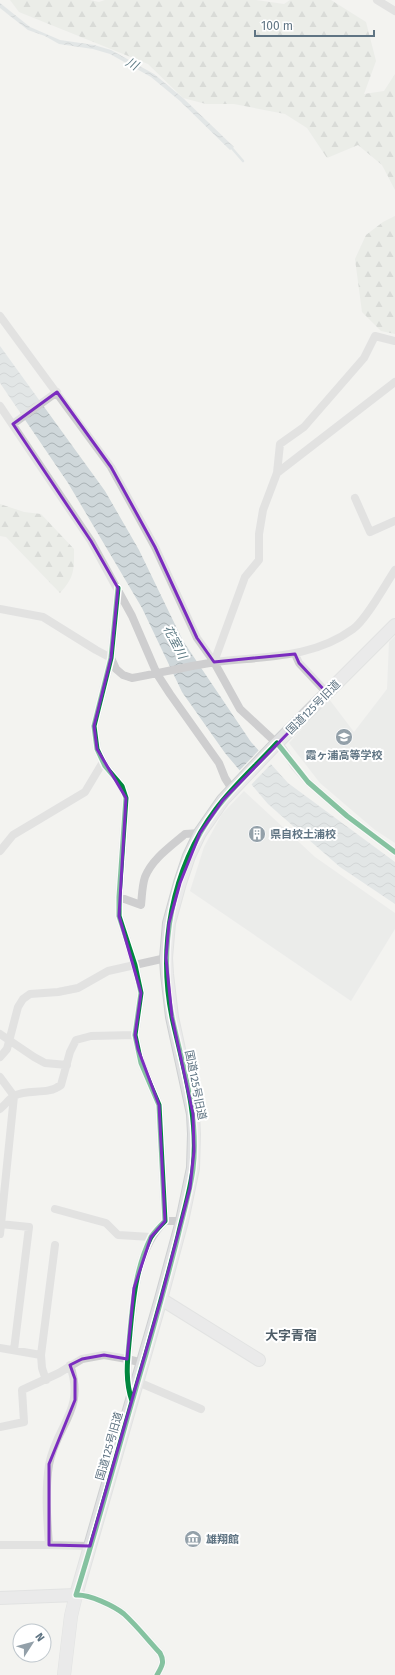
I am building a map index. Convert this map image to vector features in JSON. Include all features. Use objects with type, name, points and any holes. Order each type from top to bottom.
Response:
[{"type":"main road","points":[[64,1675],[71,1616],[76,1595]]},
{"type":"street","points":[[377,0],[395,11]]},
{"type":"street","points":[[0,316],[111,467],[155,547],[210,663],[240,709],[308,782],[347,816],[395,852]]},
{"type":"street","points":[[210,663],[245,577],[259,560],[259,534],[263,510],[277,472],[280,444],[304,427],[364,358],[375,336],[395,341]]},
{"type":"street","points":[[277,472],[395,382]]},
{"type":"street","points":[[12,424],[57,392]]},
{"type":"street","points":[[0,406],[91,540],[132,616],[157,674],[220,763],[225,778],[236,785]]},
{"type":"street","points":[[355,498],[370,532],[395,521]]},
{"type":"street","points":[[0,609],[43,616],[111,658],[116,669],[123,675],[132,678],[210,663],[295,654],[329,644],[354,628],[395,570]]},
{"type":"street","points":[[118,588],[111,658],[94,726],[97,749],[105,766],[122,786],[126,798],[119,897],[121,923],[135,965],[141,993],[135,1035],[141,1063],[159,1105],[165,1221]]},
{"type":"street","name":"国道125号旧道","points":[[76,1595],[162,1299],[182,1221],[193,1168],[194,1134],[189,1091],[172,1017],[166,958],[170,924],[180,882],[189,856],[214,811],[236,785],[395,625]]},
{"type":"street","points":[[295,654],[299,663],[327,693]]},
{"type":"street","points":[[0,851],[13,835],[85,792],[103,762]]},
{"type":"street","points":[[119,897],[141,905],[144,878],[157,858],[185,834],[200,834]]},
{"type":"street","points":[[0,1057],[7,1049],[18,1007],[23,999],[30,994],[58,992],[78,988],[108,970],[166,958]]},
{"type":"street","points":[[0,1034],[34,1057],[45,1062],[67,1065]]},
{"type":"street","points":[[0,1109],[14,1096],[26,1092],[40,1092],[57,1088],[61,1084],[70,1052],[76,1040],[91,1036],[135,1035]]},
{"type":"street","points":[[0,1077],[14,1096],[0,1234]]},
{"type":"street","points":[[55,1209],[106,1222],[118,1235],[152,1237]]},
{"type":"street","points":[[132,1402],[127,1382],[127,1359],[134,1288],[156,1229],[165,1221],[182,1221]]},
{"type":"street","points":[[1,1224],[29,1227],[14,1350]]},
{"type":"street","points":[[46,1380],[42,1368],[41,1355],[55,1246]]},
{"type":"street","points":[[162,1299],[259,1360]]},
{"type":"street","points":[[0,1348],[41,1355]]},
{"type":"street","points":[[0,1427],[24,1422],[22,1390],[46,1380],[82,1359],[104,1355],[143,1363]]},
{"type":"street","points":[[49,1545],[47,1487],[49,1464],[53,1449],[75,1400],[75,1379],[70,1365]]},
{"type":"street","points":[[138,1382],[200,1409]]},
{"type":"street","points":[[0,1545],[90,1546]]},
{"type":"street","points":[[0,1598],[83,1594],[96,1599],[123,1613],[160,1653],[163,1659],[157,1675]]},
{"type":"street","points":[[96,1599],[105,1596]]},
{"type":"highlighted area","points":[[57,392],[111,467],[155,547],[197,638],[214,662],[295,654],[299,663],[327,693],[223,800],[200,833],[180,883],[169,923],[166,958],[172,1017],[193,1114],[194,1151],[190,1188],[161,1299],[90,1546],[49,1545],[49,1464],[75,1400],[75,1379],[70,1365],[82,1359],[104,1355],[127,1359],[134,1288],[151,1237],[165,1221],[159,1105],[138,1049],[135,1035],[141,993],[119,916],[126,798],[97,749],[94,726],[111,658],[118,588],[91,541],[13,424]]},
{"type":"shaded area","name":"霞ヶ浦高等学校","points":[[395,636],[395,843],[375,830],[320,783],[289,743],[329,699],[354,732],[387,689],[389,642]]},
{"type":"shaded area","points":[[244,791],[315,857],[395,913],[395,929],[351,1001],[190,891],[204,847],[222,814]]},
{"type":"green space","points":[[10,0],[90,0],[99,2],[105,0],[256,0],[284,4],[290,0],[331,0],[366,22],[376,61],[364,94],[384,91],[395,74],[395,190],[382,165],[358,145],[327,158],[307,128],[285,114],[234,104],[206,104],[183,98],[148,64],[19,12]]},
{"type":"green space","points":[[395,216],[395,334],[381,331],[362,312],[355,259],[366,235],[383,222]]},
{"type":"green space","points":[[0,504],[24,512],[41,514],[74,549],[73,572],[69,582],[60,593],[6,537],[0,536]]},
{"type":"water","points":[[0,3],[30,27],[60,40],[94,45],[111,50],[154,74],[183,98],[234,147],[230,150],[180,101],[151,77],[110,54],[93,49],[59,44],[45,36],[28,30],[0,8]]},
{"type":"water","name":"花室川","points":[[0,346],[105,491],[139,550],[183,641],[251,742],[288,783],[395,862],[395,904],[340,867],[268,804],[225,753],[182,692],[142,608],[68,483],[0,383]]},
{"type":"pier","points":[[260,749],[272,763],[250,786],[238,772]]},
{"type":"waterway","name":"川","points":[[230,146],[243,161]]},
{"type":"cycle path","points":[[118,588],[111,658],[94,726],[97,749],[105,766],[122,786],[126,798],[119,916],[135,965],[141,993],[135,1035],[141,1063],[159,1105],[165,1221],[151,1237],[142,1260],[136,1284],[127,1367],[128,1384],[132,1401]]},
{"type":"cycle path","points":[[157,1675],[162,1664],[160,1653],[124,1614],[101,1601],[88,1596],[76,1595],[162,1295],[186,1203],[193,1169],[194,1132],[192,1113],[186,1076],[168,995],[168,939],[178,884],[188,857],[201,832],[216,809],[238,783],[277,743],[308,782],[347,816],[395,852]]},
{"type":"place","name":"霞ヶ浦高等学校","points":[[344,737]]},
{"type":"place","name":"県自校土浦校","points":[[257,834]]},
{"type":"place","name":"雄翔館","points":[[193,1539]]},
{"type":"district","name":"大字青宿","points":[[291,1335]]}]
